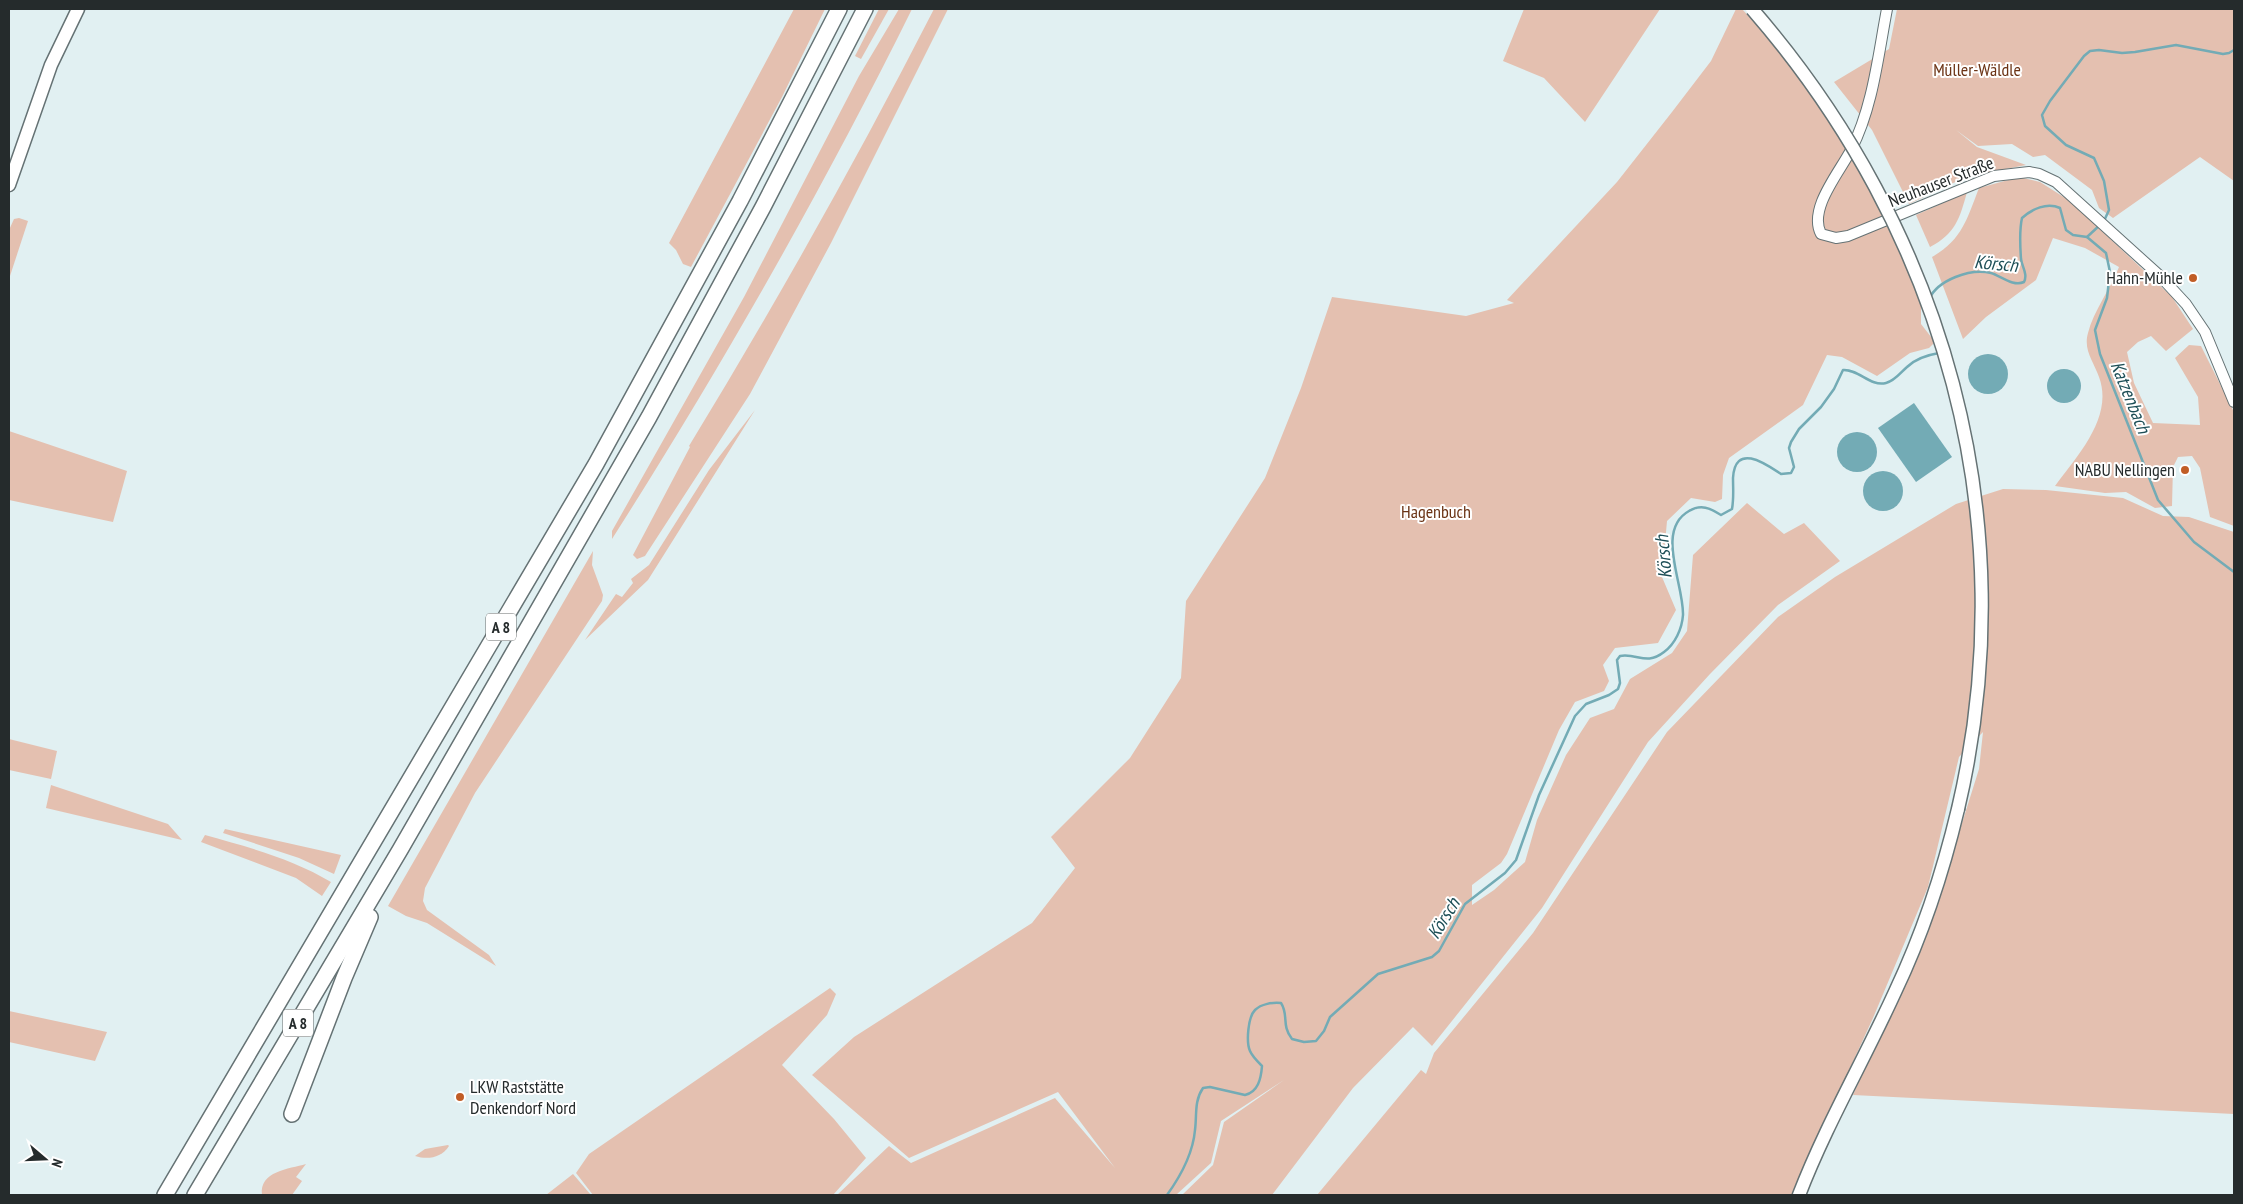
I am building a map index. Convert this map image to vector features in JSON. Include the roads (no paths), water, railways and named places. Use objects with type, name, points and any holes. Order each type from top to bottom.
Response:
[{"type":"highway","name":"A 8","points":[[166,1195],[596,464],[740,201],[839,9]]},
{"type":"highway","name":"A 8","points":[[195,1195],[400,850],[650,417],[763,207],[864,9]]},
{"type":"highway","points":[[292,1114],[344,978],[400,850]]},
{"type":"main road","points":[[9,185],[51,65],[78,9]]},
{"type":"main road","points":[[1752,9],[1785,48],[1826,103],[1882,196],[1897,227],[1924,293],[1955,390],[1973,484],[1979,536],[1981,595],[1976,710],[1958,808],[1936,891],[1908,965],[1827,1132],[1800,1195]]},
{"type":"street","name":"Neuhauser Straße","points":[[1887,9],[1873,83],[1861,130],[1816,217],[1817,226],[1821,234],[1836,238],[1848,236],[1994,176],[2020,172],[2039,174],[2056,182],[2094,214],[2160,276],[2186,304],[2204,332],[2234,402]]},
{"type":"water","points":[[1984,354],[1992,354],[1999,357],[2005,363],[2008,374],[2005,385],[1999,391],[1992,394],[1984,394],[1977,391],[1971,385],[1968,378],[1968,370],[1971,363],[1977,357]]},
{"type":"water","points":[[2064,369],[2071,370],[2076,374],[2080,379],[2080,393],[2076,398],[2071,402],[2064,403],[2057,402],[2052,398],[2048,393],[2047,386],[2048,379],[2052,374],[2057,370]]},
{"type":"water","points":[[1914,403],[1952,457],[1916,482],[1878,428]]},
{"type":"water","points":[[1861,432],[1868,435],[1874,441],[1877,452],[1876,460],[1868,469],[1861,472],[1853,472],[1846,469],[1838,460],[1837,448],[1840,441],[1849,433]]},
{"type":"water","points":[[1887,471],[1894,474],[1900,480],[1903,491],[1902,499],[1894,508],[1887,511],[1879,511],[1872,508],[1864,499],[1863,487],[1866,480],[1875,472]]},
{"type":"waterway","name":"Körsch","points":[[2104,221],[2109,210],[2104,181],[2094,158],[2066,145],[2045,126],[2042,115],[2050,101],[2084,56],[2090,51],[2099,50],[2122,53],[2176,45],[2223,54],[2234,50]]},
{"type":"waterway","name":"Körsch","points":[[1929,299],[1933,292],[1947,281],[1974,272],[1991,273],[2016,283],[2024,282],[2025,273],[2020,249],[2021,223],[2022,218],[2035,209],[2045,206],[2060,208],[2066,230],[2073,235],[2087,237],[2100,225]]},
{"type":"waterway","name":"Katzenbach","points":[[2087,237],[2106,253],[2110,272],[2107,298],[2095,330],[2100,354],[2158,500],[2194,542],[2234,572]]},
{"type":"waterway","name":"Körsch","points":[[1167,1195],[1189,1156],[1194,1139],[1197,1103],[1203,1088],[1210,1087],[1245,1095],[1253,1091],[1258,1084],[1262,1066],[1251,1053],[1248,1042],[1249,1024],[1255,1010],[1267,1004],[1281,1003],[1285,1012],[1287,1029],[1292,1039],[1304,1042],[1316,1041],[1324,1031],[1330,1017],[1378,974],[1432,957],[1439,951],[1465,904],[1505,873],[1516,860],[1539,795],[1575,716],[1586,704],[1609,695],[1618,689],[1620,683],[1617,660],[1620,656],[1647,659],[1658,656],[1668,649],[1677,636],[1683,615],[1672,544],[1674,531],[1679,520],[1689,511],[1701,507],[1721,515],[1732,509],[1735,467],[1739,461],[1745,458],[1760,461],[1781,474],[1791,473],[1794,467],[1789,448],[1791,442],[1799,429],[1821,407],[1834,389],[1843,370],[1854,372],[1875,383],[1886,383],[1895,378],[1914,361],[1939,353]]},
{"type":"place","name":"Hahn-Mühle","points":[[2193,278]]},
{"type":"place","name":"NABU Nellingen","points":[[2185,470]]},
{"type":"place","name":"LKW Raststätte Denkendorf Nord","points":[[460,1097]]},
{"type":"park label","name":"Müller-Wäldle","points":[[1977,70]]},
{"type":"park label","name":"Hagenbuch","points":[[1436,512]]}]
